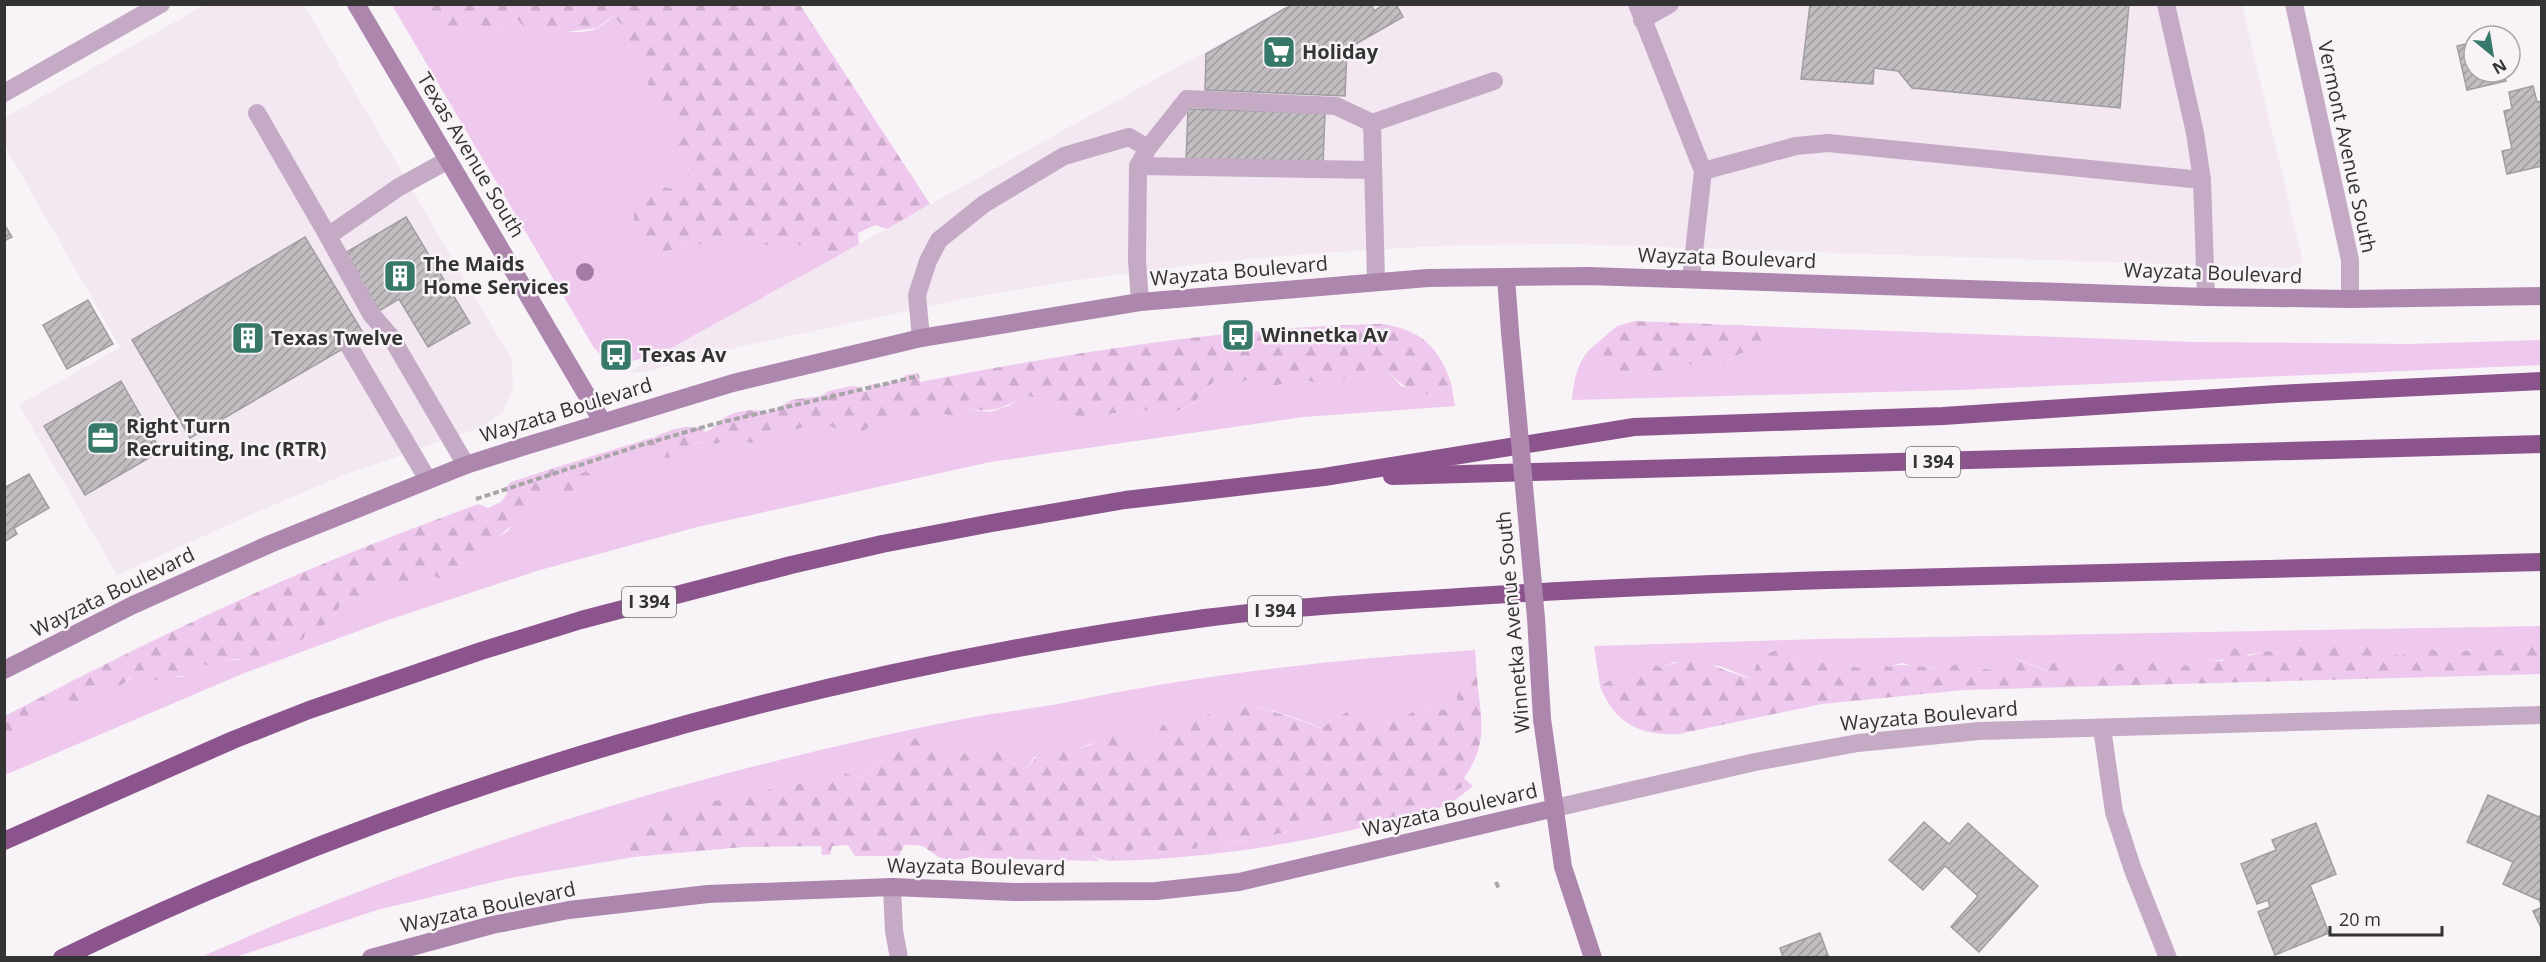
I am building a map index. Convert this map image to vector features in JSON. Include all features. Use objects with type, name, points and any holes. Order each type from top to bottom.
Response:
[{"type":"highway","points":[[1324,477],[1634,427],[1943,416],[2277,394],[2541,381]]},
{"type":"highway","name":"I 394","points":[[4,841],[146,777],[309,710],[481,651],[582,620],[882,544],[1125,500],[1324,477],[2541,444]]},
{"type":"highway","name":"I 394","points":[[62,957],[240,877],[330,842],[417,809],[622,742],[810,691],[1061,642],[1207,618],[1350,603],[1673,585],[2541,562]]},
{"type":"street","points":[[4,93],[160,4]]},
{"type":"street","name":"Texas Avenue South","points":[[356,4],[602,421]]},
{"type":"street","points":[[1670,4],[1639,12],[1703,171],[1691,279]]},
{"type":"street","points":[[2166,4],[2195,133],[2202,180],[2206,297]]},
{"type":"street","name":"Vermont Avenue South","points":[[2294,4],[2350,260],[2350,299]]},
{"type":"street","points":[[1140,302],[1137,260],[1138,166],[1148,148],[1187,99],[1336,106],[1372,123],[1494,81]]},
{"type":"street","points":[[257,113],[371,314],[391,337],[466,465]]},
{"type":"street","points":[[1372,123],[1376,281]]},
{"type":"street","points":[[921,338],[917,295],[928,261],[939,240],[984,204],[1064,156],[1130,137],[1148,148]]},
{"type":"street","points":[[1703,171],[1796,146],[1828,143],[2202,180]]},
{"type":"street","points":[[328,236],[399,187],[448,160]]},
{"type":"street","points":[[1138,166],[1372,170]]},
{"type":"street","name":"Wayzata Boulevard","points":[[4,670],[133,605],[259,548],[466,465],[602,421],[733,383],[921,338],[1140,302],[1376,281],[1506,277],[1691,279],[2206,297],[2350,299],[2541,296]]},
{"type":"street","name":"Winnetka Avenue South","points":[[1506,277],[1535,606],[1542,719],[1563,867],[1593,957]]},
{"type":"street","points":[[349,346],[428,480]]},
{"type":"street","name":"Wayzata Boulevard","points":[[371,957],[492,925],[626,902],[708,894],[892,887],[1014,892],[1155,891],[1229,884],[1755,762],[1858,743],[1979,731],[2541,714]]},
{"type":"street","points":[[2102,728],[2114,812],[2133,870],[2168,957]]},
{"type":"street","points":[[892,887],[898,957]]},
{"type":"path","points":[[476,499],[641,445],[714,424],[919,376]]},
{"type":"path","points":[[1496,882],[1499,889]]},
{"type":"shaded area","points":[[205,5],[304,5],[512,360],[513,388],[503,412],[481,427],[344,475],[117,575],[19,405],[120,347],[5,146],[4,118]]},
{"type":"shaded area","points":[[1289,5],[2242,5],[2303,262],[2289,268],[1572,244],[1457,245],[1319,253],[1217,262],[1070,281],[973,297],[743,346],[645,372],[627,373]]},
{"type":"green space","points":[[429,4],[800,5],[930,204],[887,229],[875,225],[858,233],[859,244],[841,254],[828,251],[822,243],[783,246],[772,244],[744,248],[732,233],[692,247],[684,244],[663,254],[645,251],[634,229],[634,197],[659,186],[675,189],[690,172],[668,146],[676,137],[667,113],[650,89],[631,50],[623,26],[613,16],[597,28],[566,32],[562,38],[545,36],[539,28],[531,34],[516,18],[501,30],[491,33],[470,23],[456,32],[432,20],[426,8]]},
{"type":"green space","points":[[392,5],[429,5],[426,8],[492,33],[501,30],[516,18],[546,28],[568,32],[589,31],[598,28],[613,16],[623,26],[631,50],[650,89],[667,113],[676,137],[668,146],[691,173],[675,189],[659,186],[663,254],[685,244],[732,233],[744,248],[772,244],[783,246],[822,243],[828,251],[841,254],[666,351],[613,367],[594,348]]},
{"type":"green space","points":[[1635,321],[1782,327],[1776,341],[1759,349],[1739,354],[1719,366],[1701,362],[1639,376],[1596,364],[1589,350],[1617,326]]},
{"type":"green space","points":[[1381,324],[1407,330],[1426,342],[1440,359],[1451,383],[1433,395],[1406,387],[1386,369],[1364,382],[1340,378],[1323,385],[1310,381],[1261,387],[1247,380],[1229,385],[1216,379],[1192,404],[1171,414],[1152,410],[1127,411],[1080,419],[1049,401],[1025,395],[1001,408],[980,410],[960,408],[954,416],[940,413],[923,423],[893,419],[873,423],[863,432],[844,432],[830,426],[818,434],[806,426],[789,432],[770,430],[754,443],[724,440],[716,444],[697,443],[679,450],[669,458],[656,456],[649,448],[649,441],[677,429],[694,427],[705,432],[734,413],[754,410],[770,413],[791,400],[821,396],[829,391],[851,386],[860,387],[864,392],[869,390],[870,385],[879,383],[881,386],[894,380],[901,381],[906,375],[918,373],[920,382],[1149,343],[1266,330]]},
{"type":"green space","points":[[1782,327],[2194,342],[2409,344],[2541,340],[2541,365],[1956,390],[1572,400],[1578,367],[1589,350],[1596,364],[1639,376],[1701,362],[1719,366],[1739,354],[1759,349],[1776,341]]},
{"type":"green space","points":[[1386,369],[1401,386],[1433,395],[1451,383],[1455,406],[1303,417],[990,462],[697,527],[540,570],[385,621],[242,674],[5,775],[4,736],[20,739],[37,711],[47,704],[68,701],[93,690],[116,690],[133,677],[187,677],[199,664],[219,667],[226,660],[238,660],[276,643],[294,645],[306,622],[331,621],[343,600],[359,605],[385,587],[399,590],[427,572],[445,576],[453,568],[475,566],[493,540],[508,531],[514,520],[533,507],[544,505],[555,491],[570,480],[565,473],[554,468],[654,437],[649,441],[683,445],[709,441],[716,444],[724,440],[754,443],[770,430],[789,432],[806,426],[830,426],[844,432],[893,419],[923,423],[940,413],[960,408],[990,412],[1008,406],[1025,395],[1049,401],[1080,419],[1127,411],[1152,410],[1171,414],[1192,404],[1216,379],[1229,385],[1247,380],[1261,387],[1310,381],[1323,385],[1340,378],[1364,382]]},
{"type":"green space","points":[[554,468],[565,473],[570,480],[586,471],[597,480],[593,492],[584,496],[555,491],[544,505],[523,515],[493,540],[490,553],[475,566],[453,568],[445,576],[438,578],[427,572],[418,587],[399,590],[385,587],[380,601],[359,605],[343,600],[331,621],[320,627],[306,622],[304,638],[294,645],[276,643],[263,657],[226,660],[219,667],[199,664],[187,677],[177,676],[169,682],[157,679],[143,688],[132,677],[116,690],[93,690],[81,704],[63,702],[47,705],[37,711],[36,725],[29,728],[20,740],[5,736],[5,716],[136,649],[237,601],[348,554],[478,504],[488,508],[501,502],[507,494],[506,487],[511,482]]},
{"type":"green space","points":[[2542,626],[2541,641],[2519,651],[2500,649],[2486,656],[2472,650],[2442,654],[2419,643],[2401,656],[2367,646],[2326,646],[2306,639],[2291,642],[2277,653],[2207,660],[2199,667],[2117,664],[2104,671],[2048,671],[2013,658],[2003,671],[1960,663],[1948,669],[1922,668],[1902,663],[1888,667],[1860,668],[1810,659],[1794,664],[1789,648],[1752,679],[1720,666],[1674,662],[1631,682],[1614,678],[1600,686],[1594,646],[1819,639]]},
{"type":"green space","points":[[2306,639],[2326,646],[2367,646],[2401,656],[2419,643],[2442,654],[2472,650],[2486,655],[2500,649],[2519,651],[2539,640],[2541,641],[2541,674],[1964,690],[1822,704],[1679,734],[1652,733],[1630,725],[1613,709],[1600,686],[1614,678],[1631,682],[1651,662],[1661,668],[1686,661],[1697,662],[1752,679],[1758,659],[1774,651],[1789,648],[1794,664],[1810,659],[1860,668],[1878,658],[1888,667],[1906,665],[1942,668],[1960,663],[2003,671],[2012,658],[2047,671],[2050,664],[2074,657],[2080,671],[2104,671],[2117,664],[2136,660],[2199,667],[2207,660],[2223,661],[2232,647],[2248,656],[2267,651],[2277,653],[2291,642]]},
{"type":"green space","points":[[1475,650],[1477,678],[1470,673],[1461,675],[1451,682],[1462,710],[1424,709],[1415,711],[1400,720],[1379,722],[1352,709],[1320,728],[1292,717],[1254,707],[1238,706],[1218,718],[1198,710],[1162,725],[1144,755],[1129,750],[1116,739],[1086,745],[1072,756],[1034,757],[1026,770],[1012,763],[1005,754],[992,749],[972,751],[957,756],[915,738],[899,744],[891,757],[855,778],[835,768],[824,773],[812,784],[781,784],[766,791],[745,783],[729,798],[670,810],[652,825],[632,828],[622,838],[634,857],[510,878],[377,910],[236,957],[199,958],[347,896],[499,842],[653,794],[808,753],[963,719],[1169,683],[1322,663]]},
{"type":"green space","points":[[1470,673],[1477,678],[1481,730],[1477,753],[1464,778],[1469,783],[1444,798],[1441,795],[1414,809],[1396,814],[1391,821],[1381,823],[1373,820],[1356,826],[1348,819],[1332,823],[1321,830],[1314,827],[1276,834],[1265,841],[1206,842],[1194,849],[1182,848],[1165,852],[1147,846],[1135,846],[1127,857],[1107,860],[1088,852],[1057,857],[1018,848],[1006,855],[995,855],[990,850],[971,857],[951,860],[939,857],[921,846],[904,845],[899,856],[855,856],[848,845],[832,846],[830,855],[822,855],[821,846],[743,847],[634,857],[622,838],[632,828],[652,825],[670,810],[729,798],[745,783],[766,791],[781,784],[812,784],[824,773],[835,768],[856,778],[891,757],[899,744],[915,738],[957,756],[972,751],[992,749],[1005,754],[1012,763],[1026,770],[1044,746],[1060,745],[1072,756],[1077,750],[1097,742],[1102,730],[1111,730],[1125,746],[1144,755],[1162,725],[1198,710],[1218,718],[1238,706],[1254,707],[1292,717],[1320,728],[1352,709],[1379,722],[1397,721],[1415,711],[1424,709],[1461,710],[1451,682],[1461,675]]},
{"type":"green space","points":[[1469,783],[1473,786],[1449,805],[1392,821],[1396,814],[1414,809],[1441,795],[1444,798]]},
{"type":"green space","points":[[1348,819],[1373,820],[1381,823],[1244,850],[1105,861],[1115,857],[1127,857],[1135,846],[1147,846],[1165,852],[1182,848],[1194,849],[1206,842],[1265,841],[1276,834]]},
{"type":"green space","points":[[1018,848],[1057,857],[1088,852],[1100,861],[970,858],[990,850],[1006,855]]},
{"type":"building","name":"Holiday","points":[[1293,4],[1371,4],[1374,11],[1385,4],[1396,4],[1403,17],[1347,49],[1345,96],[1205,90],[1206,54]]},
{"type":"building","points":[[1810,4],[2129,4],[2120,108],[1912,88],[1898,71],[1874,68],[1873,84],[1801,79]]},
{"type":"building","points":[[2462,45],[2462,68],[2457,46]]},
{"type":"building","points":[[2466,84],[2493,84],[2467,90]]},
{"type":"building","points":[[2533,86],[2537,102],[2542,101],[2542,166],[2507,174],[2502,151],[2512,149],[2504,111],[2512,109],[2509,92]]},
{"type":"building","name":"Holiday","points":[[1188,109],[1325,113],[1323,165],[1186,160]]},
{"type":"building","name":"The Maids Home Services","points":[[406,217],[470,323],[428,347],[399,299],[379,311],[345,253]]},
{"type":"building","points":[[4,224],[12,237],[4,241]]},
{"type":"building","name":"Texas Twelve","points":[[305,237],[365,336],[190,438],[132,340]]},
{"type":"building","points":[[88,300],[113,344],[67,369],[43,325]]},
{"type":"building","name":"Right Turn Recruiting, Inc (RTR)","points":[[121,381],[161,451],[85,495],[44,426]]},
{"type":"building","points":[[29,474],[49,508],[14,528],[17,534],[4,542],[4,488]]},
{"type":"building","points":[[2488,795],[2539,817],[2542,813],[2542,905],[2539,900],[2503,884],[2513,862],[2467,842]]},
{"type":"building","points":[[1924,822],[1949,844],[1968,823],[2038,886],[1979,952],[1951,927],[1978,896],[1945,866],[1923,890],[1889,860]]},
{"type":"building","points":[[2316,823],[2336,874],[2310,885],[2329,933],[2275,955],[2258,912],[2270,907],[2268,900],[2257,904],[2241,864],[2276,850],[2272,840]]},
{"type":"building","points":[[2542,907],[2542,930],[2533,911]]},
{"type":"building","points":[[1820,933],[1829,958],[1783,958],[1780,948]]},
{"type":"place","name":"Holiday","points":[[1279,52]]},
{"type":"place","name":"The Maids Home Services","points":[[400,276]]},
{"type":"place","name":"Winnetka Av","points":[[1238,335]]},
{"type":"place","name":"Texas Twelve","points":[[248,338]]},
{"type":"place","name":"Texas Av","points":[[616,355]]},
{"type":"place","name":"Right Turn Recruiting, Inc (RTR)","points":[[103,438]]}]
